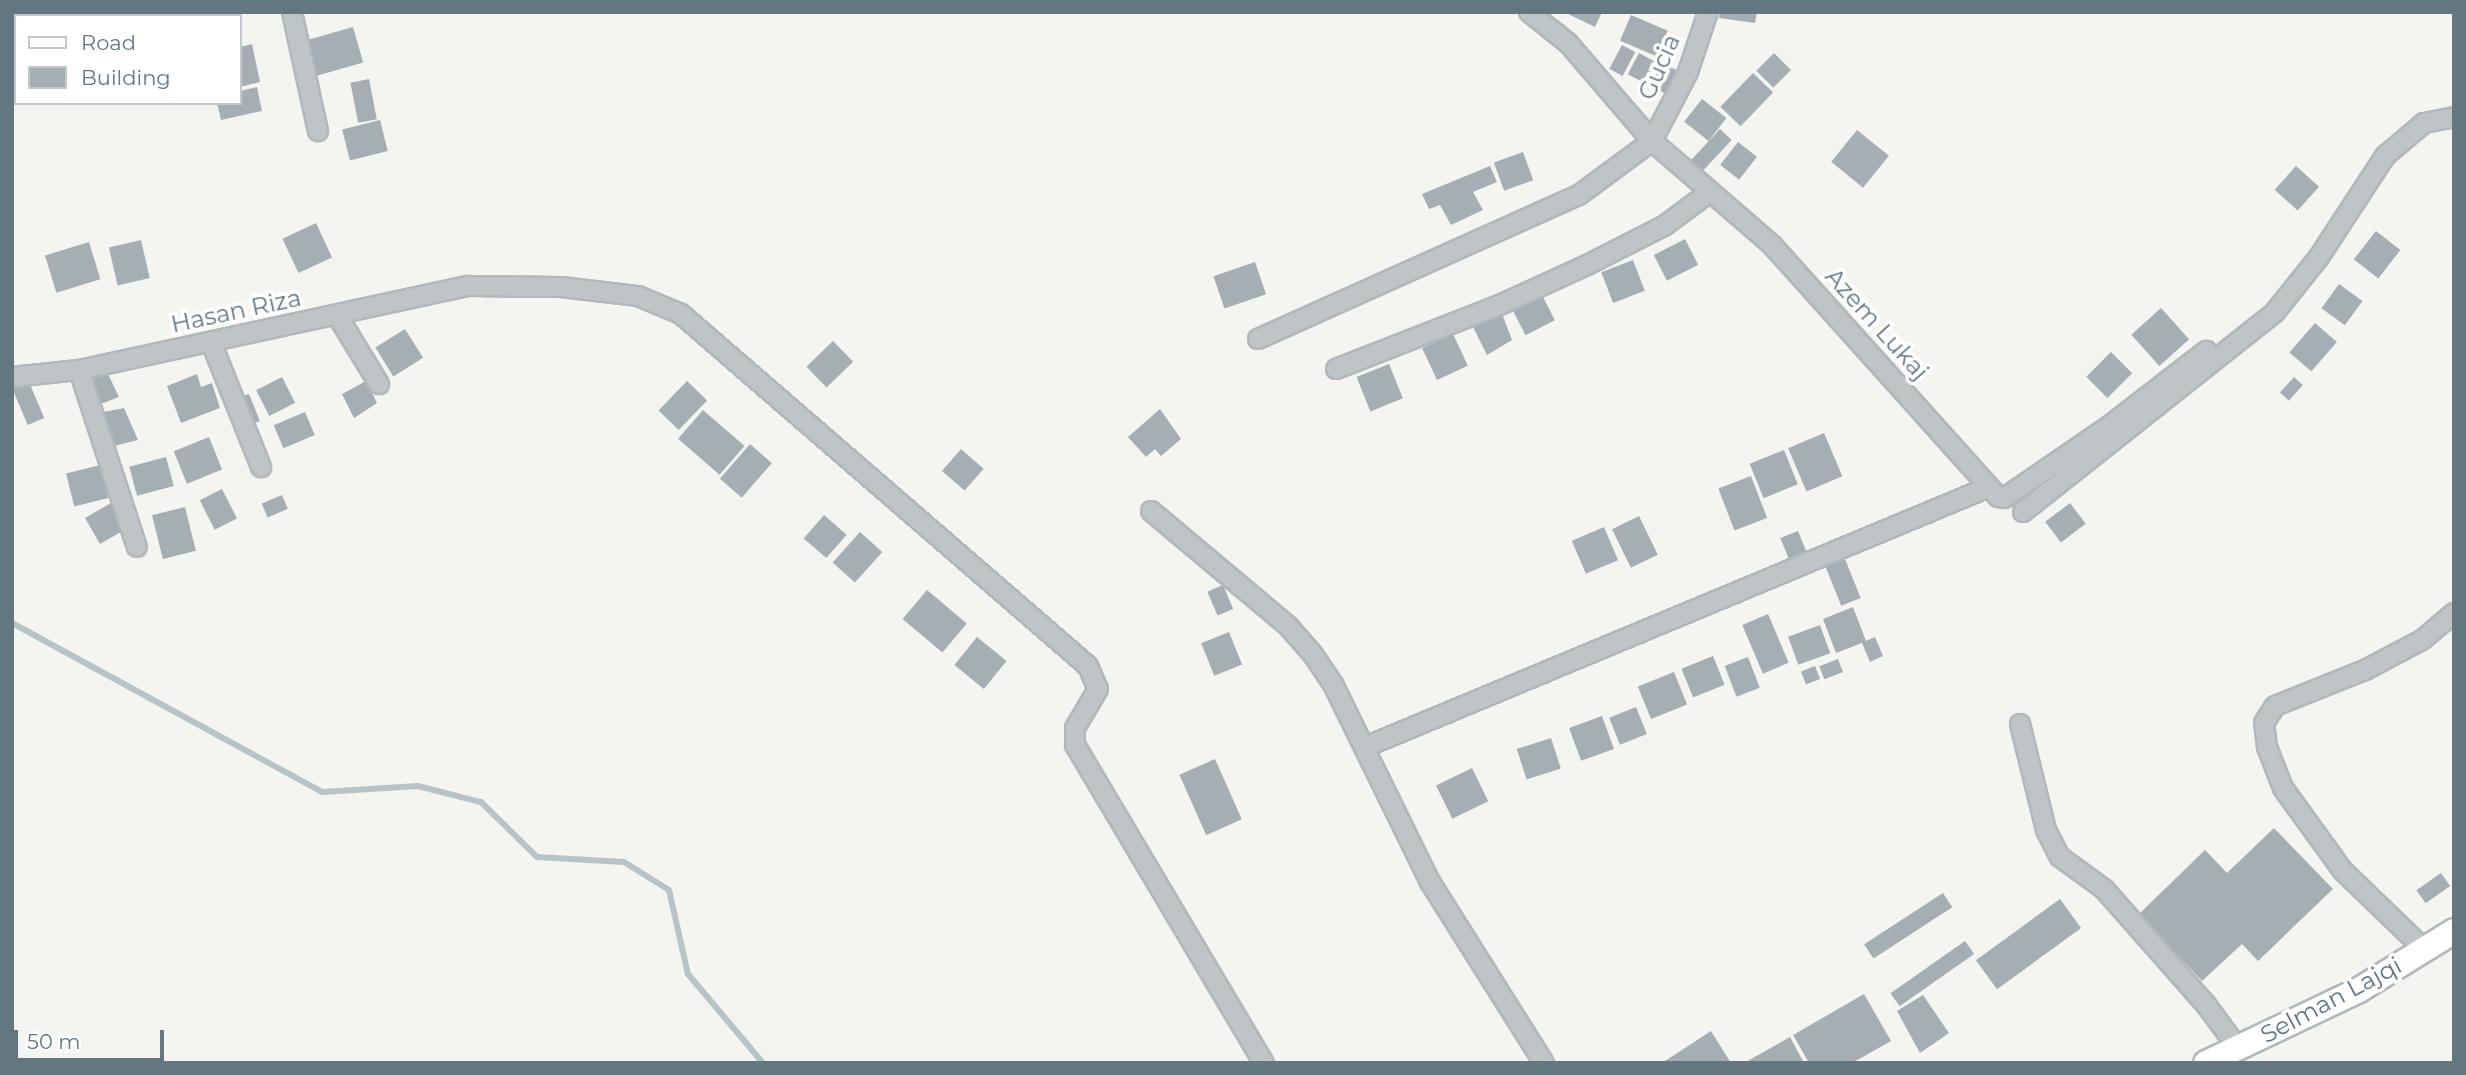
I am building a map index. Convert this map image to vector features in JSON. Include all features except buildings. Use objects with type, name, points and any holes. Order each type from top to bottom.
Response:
[{"type":"street","points":[[292,12],[318,131]]},
{"type":"street","name":"Azem Lukaj","points":[[1529,12],[1568,43],[1652,141],[1772,245],[1989,487]]},
{"type":"street","name":"Gucia","points":[[1652,141],[1688,72],[1708,12]]},
{"type":"street","points":[[2023,512],[2275,312],[2319,257],[2385,156],[2424,123],[2454,117]]},
{"type":"street","points":[[1258,339],[1579,195],[1652,141]]},
{"type":"street","points":[[1336,369],[1504,303],[1587,265],[1664,226],[1710,192]]},
{"type":"street","name":"Hasan Riza","points":[[12,377],[79,370],[468,286],[561,287],[638,296],[681,314],[1088,666],[1098,689],[1074,728],[1075,745],[1264,1063]]},
{"type":"street","points":[[337,315],[379,384]]},
{"type":"street","points":[[211,342],[261,467]]},
{"type":"street","points":[[1365,747],[1989,487],[2004,498],[2206,352]]},
{"type":"street","points":[[79,370],[137,547]]},
{"type":"street","points":[[1151,512],[1296,636],[1333,684],[1430,882],[1544,1063]]},
{"type":"street","points":[[2424,950],[2343,871],[2283,788],[2267,747],[2264,723],[2275,706],[2365,670],[2422,640],[2454,612]]},
{"type":"street","points":[[2020,724],[2046,830],[2060,857],[2104,889],[2207,1006],[2238,1048]]},
{"type":"street","name":"Selman Lajqi","points":[[2206,1063],[2359,990],[2454,932]]},
{"type":"waterway","points":[[12,623],[322,792],[418,786],[481,802],[537,857],[624,862],[669,890],[688,974],[763,1063]]}]
